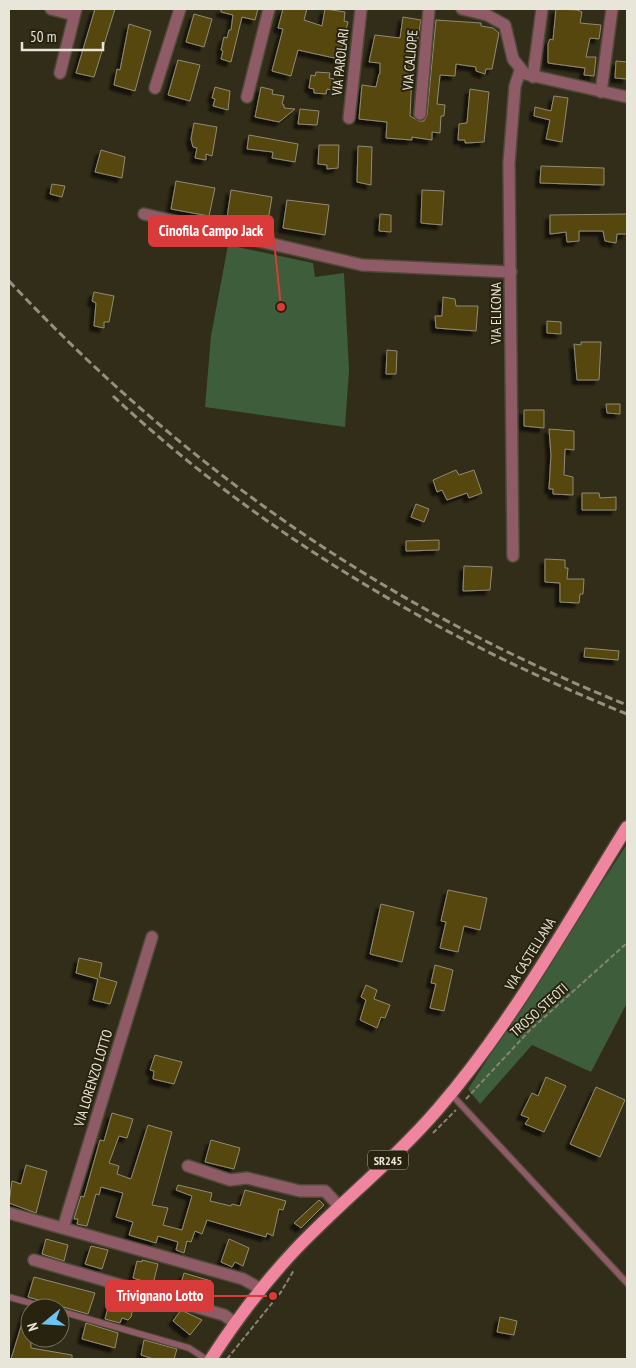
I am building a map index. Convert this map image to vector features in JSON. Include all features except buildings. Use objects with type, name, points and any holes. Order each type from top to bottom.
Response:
[{"type":"main road","name":"VIA CASTELLANA","points":[[211,1359],[261,1289],[297,1248],[400,1150],[451,1094],[505,1022],[627,827]]},
{"type":"street","points":[[51,9],[75,12],[60,74]]},
{"type":"street","points":[[156,88],[180,9]]},
{"type":"street","points":[[247,97],[269,9]]},
{"type":"street","name":"VIA PAROLARI","points":[[349,118],[361,9]]},
{"type":"street","name":"VIA CALIOPE","points":[[420,114],[429,9]]},
{"type":"street","points":[[462,9],[477,10],[505,25],[513,59],[520,71],[533,77],[627,97]]},
{"type":"street","points":[[533,77],[542,9]]},
{"type":"street","points":[[602,92],[612,9]]},
{"type":"street","name":"VIA ELICONA","points":[[513,556],[510,136],[515,86],[520,71]]},
{"type":"street","points":[[144,214],[362,265],[511,272]]},
{"type":"street","name":"VIA LORENZO LOTTO","points":[[63,1228],[152,937]]},
{"type":"street","points":[[188,1166],[230,1180],[247,1178],[295,1190],[325,1191],[339,1206]]},
{"type":"street","points":[[9,1213],[243,1278],[261,1289]]},
{"type":"street","points":[[34,1260],[224,1315],[235,1323]]},
{"type":"lane","points":[[451,1094],[627,1284]]},
{"type":"lane","points":[[70,1314],[188,1348],[206,1359]]},
{"type":"path","name":"TROSO STEOTI","points":[[469,1096],[530,1030],[627,944]]},
{"type":"path","points":[[427,1139],[451,1115]]},
{"type":"path","points":[[227,1359],[281,1292],[295,1269]]},
{"type":"green space","points":[[228,245],[313,263],[315,277],[344,273],[349,370],[345,427],[205,407],[211,336]]},
{"type":"green space","points":[[627,844],[627,1003],[591,1072],[532,1045],[480,1104],[468,1089]]},
{"type":"railway","points":[[9,281],[77,350],[147,414],[219,473],[294,528],[372,578],[454,625],[539,667],[627,705]]},
{"type":"railway","points":[[113,396],[170,446],[230,494],[292,538],[356,579],[421,617],[489,652],[557,685],[627,714]]},
{"type":"place","name":"Cinofila Campo Jack","points":[[281,307]]},
{"type":"place","name":"Trivignano Lotto","points":[[273,1296]]}]
